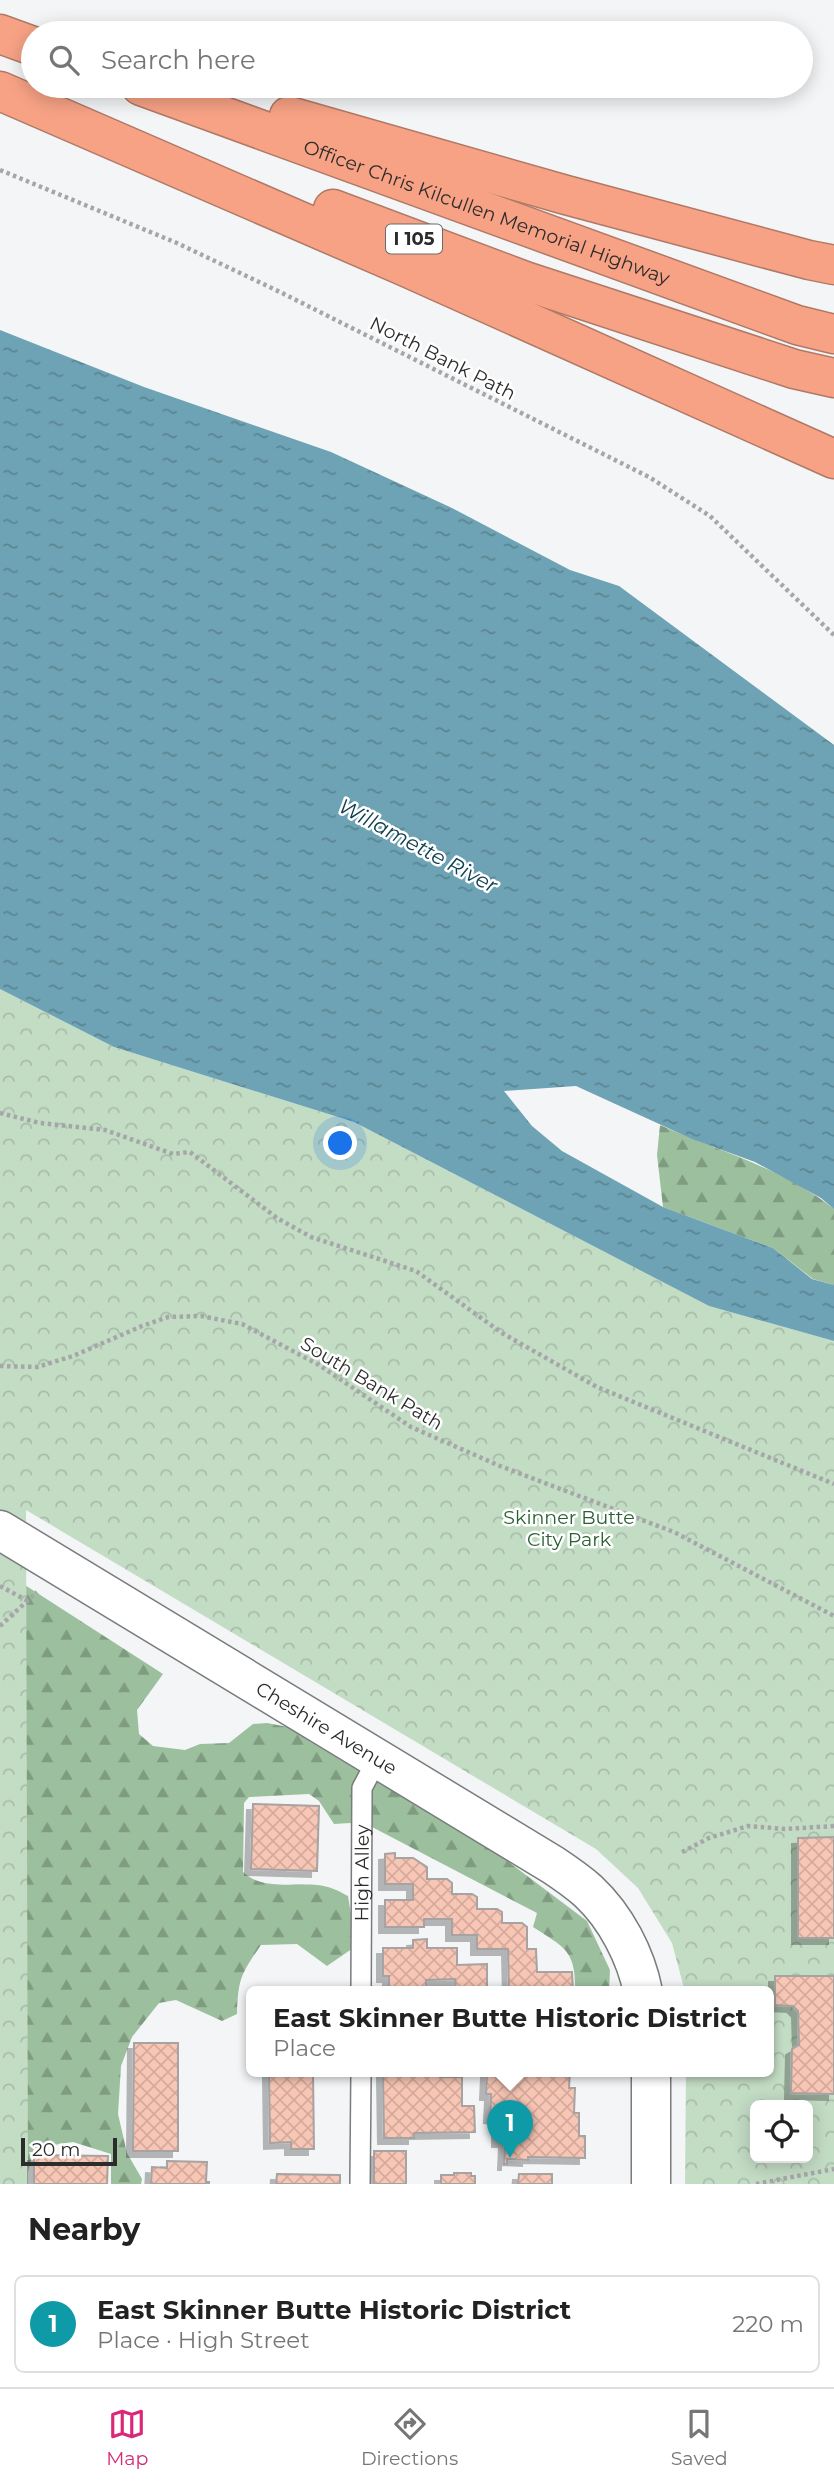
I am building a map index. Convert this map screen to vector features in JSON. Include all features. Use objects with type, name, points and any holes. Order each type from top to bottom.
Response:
[{"type":"highway","points":[[0,33],[21,40]]},
{"type":"highway","name":"I 105","points":[[0,84],[21,92]]},
{"type":"highway","points":[[0,91],[406,267],[834,460]]},
{"type":"highway","name":"I 105","points":[[37,98],[525,281],[794,369],[834,378]]},
{"type":"highway","name":"Officer Chris Kilcullen Memorial Highway","points":[[174,98],[797,325],[834,334]]},
{"type":"highway","points":[[227,98],[566,195],[834,265]]},
{"type":"street","name":"Cheshire Avenue","points":[[0,1530],[553,1865],[589,1892],[609,1916],[629,1949],[641,1986]]},
{"type":"street","points":[[651,2184],[652,2077]]},
{"type":"lane","name":"High Alley","points":[[361,1986],[362,1788],[378,1758]]},
{"type":"lane","points":[[360,2077],[360,2184]]},
{"type":"path","name":"North Bank Path","points":[[0,170],[177,243],[649,477],[710,516],[834,635]]},
{"type":"path","points":[[0,1113],[40,1123],[105,1130],[173,1154],[190,1152],[277,1218],[299,1231],[416,1271],[502,1333],[597,1387],[834,1484]]},
{"type":"path","name":"South Bank Path","points":[[0,1366],[37,1367],[73,1356],[142,1326],[168,1318],[201,1316],[242,1324],[319,1365],[411,1427],[500,1466],[674,1532],[834,1616]]},
{"type":"path","points":[[0,1626],[62,1567]]},
{"type":"path","points":[[0,1586],[28,1601]]},
{"type":"path","points":[[682,1852],[709,1838],[748,1826],[785,1829],[834,1826]]},
{"type":"path","points":[[757,2184],[834,2169]]},
{"type":"green space","name":"Skinner Butte City Park","points":[[0,989],[114,1047],[354,1122],[709,1306],[834,1341],[834,2184],[685,2184],[686,2077],[774,2077],[774,1986],[683,1986],[672,1943],[638,1888],[596,1849],[26,1510],[28,2184],[0,2184]]},
{"type":"green space","points":[[660,1125],[772,1171],[834,1209],[834,1285],[813,1279],[773,1248],[663,1207],[657,1155]]},
{"type":"green space","points":[[0,1569],[163,1674],[137,1710],[139,1734],[153,1746],[185,1750],[200,1744],[229,1743],[253,1724],[267,1723],[298,1729],[309,1741],[502,1857],[587,1921],[610,1970],[609,1986],[575,1986],[571,1959],[561,1946],[533,1927],[537,1913],[372,1827],[350,1823],[334,1824],[319,1801],[309,1794],[249,1797],[244,1803],[243,1872],[259,1881],[321,1886],[348,1896],[356,1946],[327,1966],[297,1944],[261,1945],[242,1977],[237,2014],[222,2021],[176,2000],[159,2003],[132,2037],[121,2066],[118,2114],[127,2153],[142,2179],[141,2184],[111,2184],[111,2154],[73,2142],[34,2148],[25,2184],[0,2184]]},
{"type":"water","name":"Willamette River","points":[[0,330],[144,387],[331,452],[452,508],[570,570],[619,586],[834,745],[834,1209],[821,1198],[755,1162],[692,1139],[576,1086],[504,1091],[532,1126],[562,1151],[663,1207],[773,1248],[812,1279],[834,1285],[834,1341],[709,1306],[354,1122],[114,1047],[0,989]]},
{"type":"building","points":[[253,1804],[319,1806],[317,1871],[251,1869]]},
{"type":"building","points":[[834,1837],[834,1938],[798,1938],[798,1838]]},
{"type":"building","points":[[395,1853],[395,1858],[413,1858],[427,1867],[427,1879],[447,1879],[452,1883],[452,1894],[472,1894],[477,1897],[477,1909],[497,1909],[502,1912],[502,1923],[522,1923],[527,1927],[527,1949],[536,1949],[537,1972],[572,1972],[573,1986],[509,1986],[508,1949],[477,1949],[477,1935],[452,1935],[452,1919],[424,1919],[424,1927],[385,1927],[385,1900],[413,1900],[413,1884],[385,1884],[385,1854]]},
{"type":"building","points":[[427,1939],[427,1948],[457,1948],[457,1965],[487,1964],[487,1986],[456,1986],[455,1979],[426,1980],[426,1986],[389,1986],[389,1976],[383,1976],[383,1948],[413,1948],[413,1940]]},
{"type":"building","points":[[775,1976],[834,1976],[834,2094],[791,2093],[792,2049],[799,2045],[798,2011],[793,2006],[775,2005]]},
{"type":"building","points":[[134,2043],[178,2043],[178,2151],[133,2151]]},
{"type":"building","points":[[269,2077],[313,2077],[314,2149],[291,2149],[291,2142],[270,2143]]},
{"type":"building","points":[[383,2077],[462,2077],[462,2106],[474,2106],[475,2132],[414,2133],[414,2138],[384,2138]]},
{"type":"building","points":[[487,2077],[570,2077],[569,2088],[575,2088],[574,2113],[579,2113],[579,2136],[585,2136],[585,2158],[528,2157],[528,2160],[507,2159],[507,2164],[504,2164],[505,2141],[498,2141],[498,2118],[490,2117],[491,2094],[486,2094]]},
{"type":"building","points":[[374,2151],[406,2151],[406,2184],[374,2184]]},
{"type":"building","points":[[34,2155],[108,2156],[107,2184],[34,2184]]},
{"type":"building","points":[[167,2161],[207,2162],[206,2182],[209,2184],[151,2184],[152,2167],[167,2168]]},
{"type":"building","points":[[471,2173],[471,2176],[475,2176],[475,2184],[441,2184],[441,2175]]},
{"type":"building","points":[[277,2174],[340,2175],[340,2184],[276,2184]]},
{"type":"building","points":[[519,2174],[552,2174],[552,2184],[518,2184]]},
{"type":"place","name":"East Skinner Butte Historic District","points":[[510,2158]]}]
